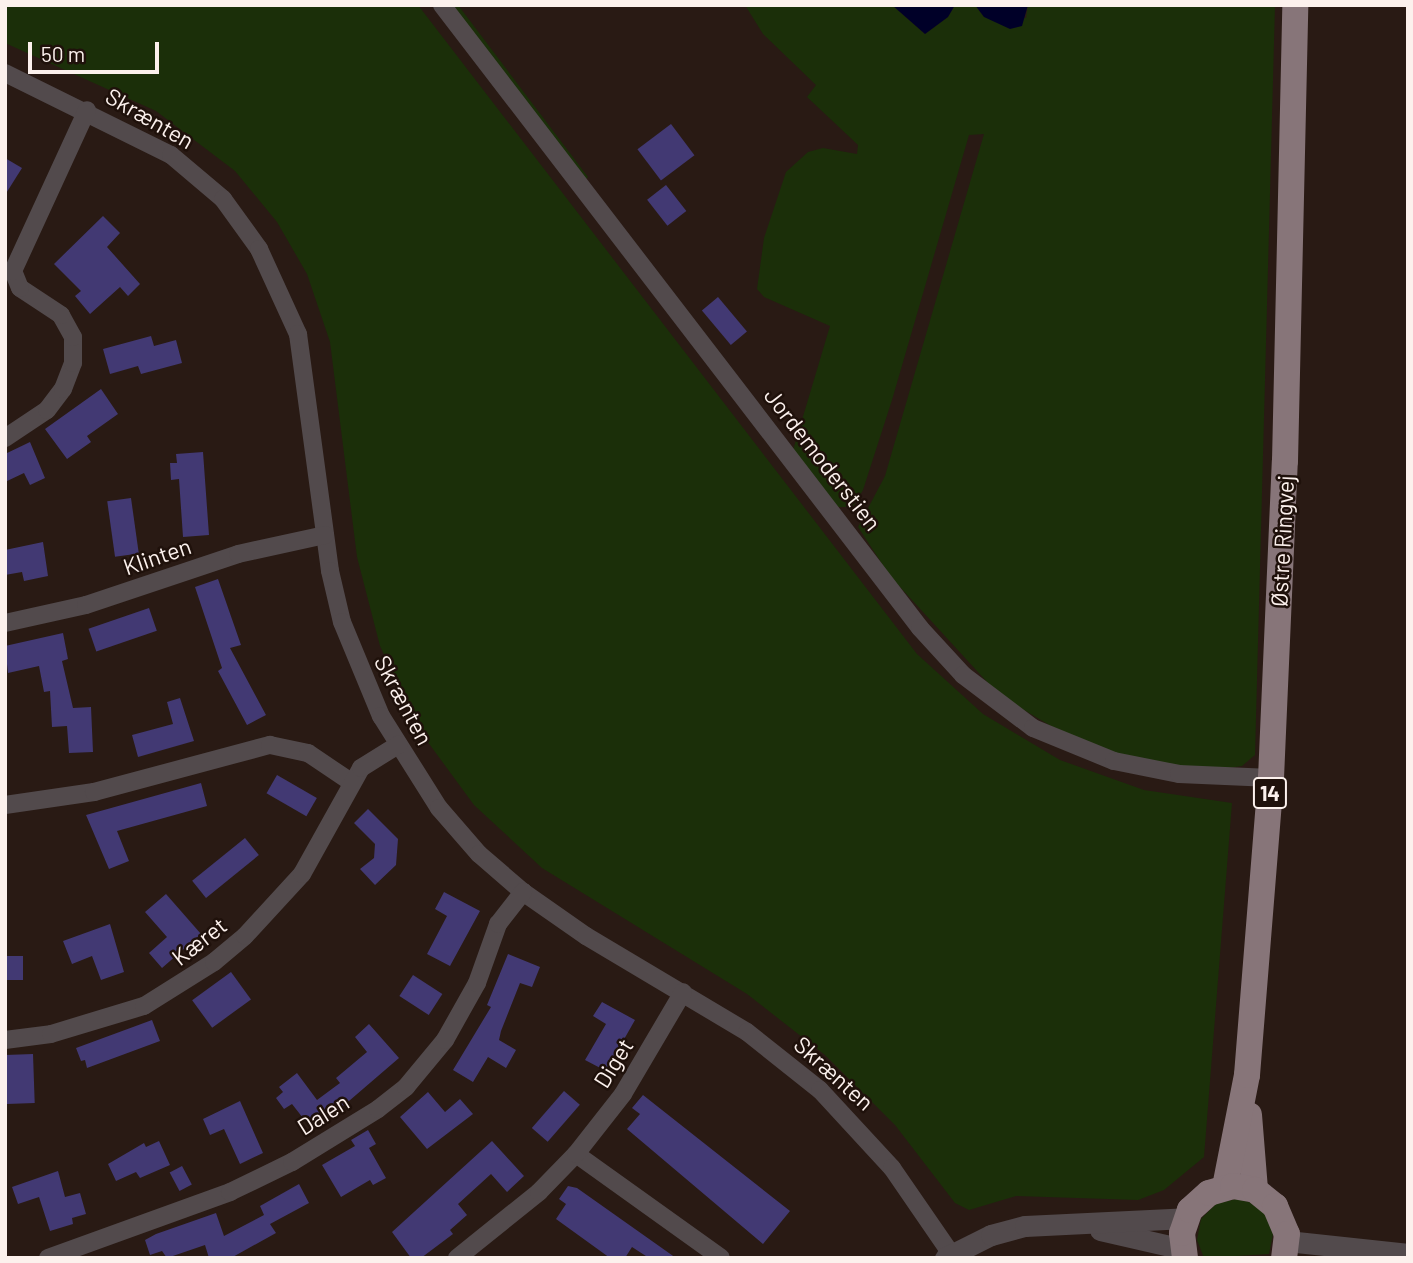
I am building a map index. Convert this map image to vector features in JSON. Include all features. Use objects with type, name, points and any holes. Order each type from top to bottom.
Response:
[{"type":"main road","name":"Østre Ringvej","points":[[1225,1187],[1247,1075],[1271,778],[1285,473],[1294,5]]},
{"type":"main road","name":"Østre Ringvej","points":[[1247,1075],[1255,1190]]},
{"type":"main road","points":[[1184,1253],[1186,1218],[1202,1197],[1225,1187],[1255,1190],[1280,1212],[1285,1250]]},
{"type":"street","name":"Jordemoderstien","points":[[442,5],[920,628],[962,675],[1033,727],[1114,761],[1179,774],[1271,778]]},
{"type":"street","name":"Skrænten","points":[[5,74],[87,110],[171,155],[199,177],[241,220],[259,249],[298,334],[325,535],[351,648],[398,745],[458,831],[523,892],[586,936],[683,992],[781,1057],[857,1125],[892,1168],[948,1256]]},
{"type":"street","points":[[5,438],[47,410],[63,389],[74,363],[73,337],[61,315],[20,288],[13,271],[87,110]]},
{"type":"street","name":"Klinten","points":[[5,623],[86,605],[238,554],[325,535]]},
{"type":"street","points":[[5,805],[94,792],[270,745],[308,753],[351,782]]},
{"type":"street","name":"Kæret","points":[[5,1040],[63,1031],[144,1006],[215,962],[245,936],[302,874],[324,842],[351,782],[361,768],[398,745]]},
{"type":"street","name":"Dalen","points":[[48,1258],[230,1192],[292,1162],[378,1109],[413,1079],[445,1040],[477,982],[498,924],[523,892]]},
{"type":"street","name":"Diget","points":[[457,1258],[539,1192],[576,1154],[624,1094],[683,992]]},
{"type":"street","points":[[576,1154],[721,1258]]},
{"type":"street","points":[[948,1256],[1008,1229],[1186,1218]]},
{"type":"street","points":[[1067,1224],[1184,1253]]},
{"type":"street","points":[[1285,1250],[1408,1254]]},
{"type":"green space","points":[[5,5],[418,5],[917,654],[983,714],[1060,760],[1144,790],[1232,803],[1204,1157],[1164,1190],[1138,1200],[1016,1196],[969,1210],[955,1203],[895,1125],[825,1055],[747,994],[542,868],[474,805],[419,730],[380,646],[357,557],[330,342],[307,274],[277,222],[235,171],[156,111],[5,43]]},
{"type":"green space","points":[[450,5],[458,5],[588,177],[585,180]]},
{"type":"green space","points":[[745,5],[892,5],[925,34],[948,17],[955,5],[975,5],[984,17],[1026,18],[1028,5],[1275,5],[1255,755],[1242,766],[1223,769],[1176,766],[1118,755],[1051,726],[999,695],[890,576],[858,527],[885,476],[984,134],[969,135],[892,400],[863,490],[853,507],[838,507],[793,450],[830,326],[764,297],[757,289],[764,238],[786,172],[808,152],[823,148],[857,154],[858,145],[807,97],[816,85],[763,34]]},
{"type":"green space","points":[[1236,1199],[1249,1202],[1266,1214],[1273,1234],[1269,1254],[1204,1258],[1197,1240],[1201,1219],[1216,1204]]},
{"type":"water","points":[[892,5],[955,5],[948,17],[925,34]]},
{"type":"water","points":[[975,5],[1028,5],[1022,26],[1010,29],[984,17]]},
{"type":"building","points":[[671,124],[694,155],[661,180],[637,149]]},
{"type":"building","points":[[5,158],[22,168],[5,195]]},
{"type":"building","points":[[666,185],[686,211],[667,226],[647,200]]},
{"type":"building","points":[[103,216],[120,233],[107,247],[140,284],[128,296],[120,287],[90,314],[75,296],[81,291],[54,264]]},
{"type":"building","points":[[718,297],[747,331],[731,345],[702,310]]},
{"type":"building","points":[[151,336],[154,346],[176,340],[182,363],[141,374],[138,366],[110,374],[103,349]]},
{"type":"building","points":[[101,389],[118,414],[87,436],[91,442],[67,459],[45,429]]},
{"type":"building","points":[[30,442],[45,478],[30,485],[24,473],[5,482],[5,454]]},
{"type":"building","points":[[203,452],[209,535],[183,537],[179,479],[171,480],[170,463],[177,463],[176,454]]},
{"type":"building","points":[[131,498],[139,553],[115,557],[107,501]]},
{"type":"building","points":[[43,542],[48,576],[24,581],[22,572],[5,575],[5,550]]},
{"type":"building","points":[[218,579],[241,645],[230,648],[266,715],[247,725],[218,671],[222,668],[195,587]]},
{"type":"building","points":[[149,608],[157,631],[96,652],[88,629]]},
{"type":"building","points":[[63,633],[68,659],[62,661],[73,708],[91,707],[93,752],[69,753],[67,726],[52,727],[50,691],[44,692],[39,666],[8,673],[5,646]]},
{"type":"building","points":[[180,698],[194,741],[138,757],[132,735],[173,724],[167,702]]},
{"type":"building","points":[[277,775],[317,798],[306,816],[266,793]]},
{"type":"building","points":[[201,783],[207,806],[117,831],[129,861],[109,869],[86,815]]},
{"type":"building","points":[[368,809],[398,839],[396,865],[375,885],[360,869],[374,858],[375,844],[354,823]]},
{"type":"building","points":[[245,838],[259,855],[206,898],[192,881]]},
{"type":"building","points":[[444,892],[480,911],[450,966],[427,954],[447,916],[435,909]]},
{"type":"building","points":[[166,894],[201,934],[162,968],[149,953],[167,937],[145,912]]},
{"type":"building","points":[[110,924],[124,972],[101,980],[92,956],[72,964],[63,941]]},
{"type":"building","points":[[508,954],[540,967],[532,987],[520,983],[501,1031],[499,1040],[516,1050],[506,1068],[488,1057],[473,1082],[453,1070],[491,1007],[487,1005]]},
{"type":"building","points":[[5,956],[23,956],[23,980],[5,980]]},
{"type":"building","points":[[231,972],[251,1000],[212,1028],[192,1000]]},
{"type":"building","points":[[413,975],[442,994],[429,1015],[399,996]]},
{"type":"building","points":[[602,1002],[635,1020],[606,1071],[585,1060],[606,1024],[593,1016]]},
{"type":"building","points":[[152,1020],[160,1041],[87,1068],[85,1060],[81,1061],[76,1048]]},
{"type":"building","points":[[369,1024],[399,1058],[342,1107],[310,1127],[292,1104],[284,1109],[276,1098],[283,1092],[279,1087],[297,1073],[317,1100],[340,1083],[336,1078],[367,1052],[355,1037]]},
{"type":"building","points":[[33,1054],[35,1103],[7,1104],[5,1055]]},
{"type":"building","points":[[564,1091],[580,1105],[548,1142],[532,1128]]},
{"type":"building","points":[[428,1092],[445,1112],[460,1099],[473,1114],[427,1149],[400,1117]]},
{"type":"building","points":[[643,1095],[790,1211],[763,1244],[627,1129],[640,1114],[632,1108]]},
{"type":"building","points":[[240,1101],[263,1153],[240,1164],[224,1129],[210,1135],[203,1119]]},
{"type":"building","points":[[368,1130],[376,1144],[369,1148],[386,1178],[373,1185],[370,1180],[341,1197],[322,1165],[355,1146],[351,1140]]},
{"type":"building","points":[[159,1141],[170,1165],[140,1178],[136,1172],[116,1181],[108,1164],[144,1143],[146,1147]]},
{"type":"building","points":[[492,1141],[524,1176],[507,1192],[491,1174],[458,1204],[467,1215],[450,1230],[453,1234],[421,1258],[411,1258],[392,1232]]},
{"type":"building","points":[[182,1166],[192,1185],[179,1191],[170,1173]]},
{"type":"building","points":[[58,1171],[65,1197],[80,1193],[86,1214],[72,1218],[73,1224],[50,1231],[39,1197],[18,1204],[12,1187]]},
{"type":"building","points":[[299,1184],[309,1203],[270,1224],[276,1233],[231,1258],[209,1258],[205,1245],[167,1258],[162,1251],[150,1255],[145,1240],[156,1234],[216,1213],[224,1236],[264,1215],[260,1206]]},
{"type":"building","points":[[568,1186],[577,1188],[676,1258],[649,1258],[632,1247],[625,1258],[610,1258],[556,1219],[566,1204],[559,1199]]}]
